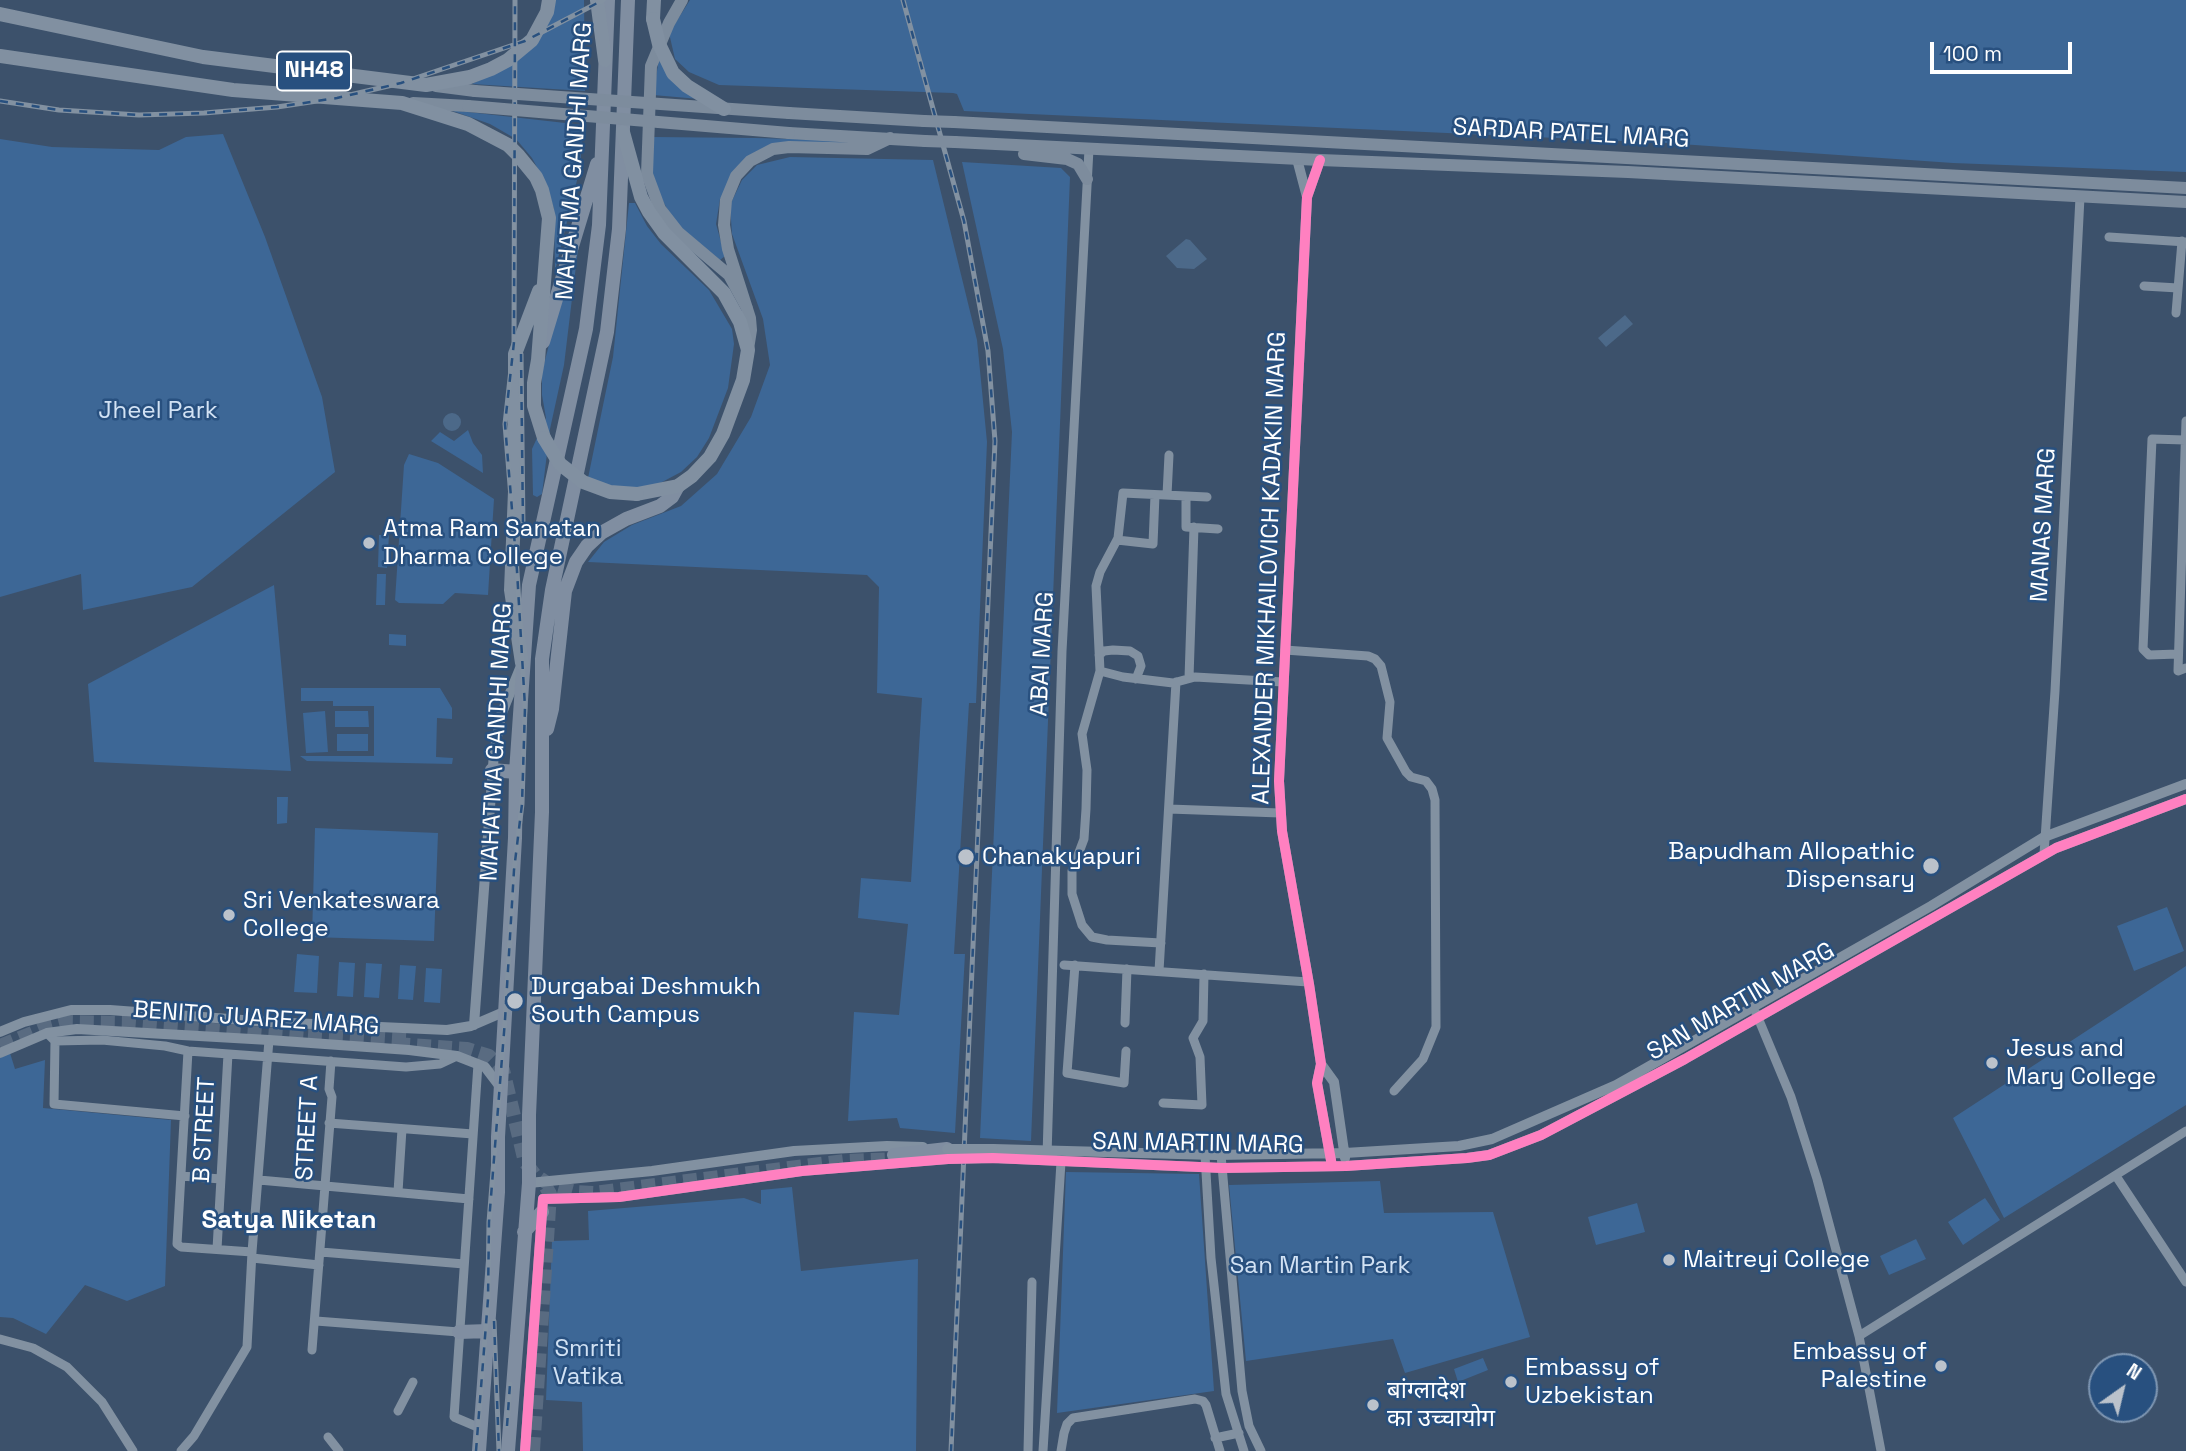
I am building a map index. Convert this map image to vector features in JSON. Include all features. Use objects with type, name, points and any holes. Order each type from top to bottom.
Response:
[{"type":"highway","points":[[426,85],[470,77],[508,60],[532,40],[547,12],[549,0]]},
{"type":"highway","points":[[597,0],[606,60]]},
{"type":"highway","points":[[654,0],[653,19],[659,44],[673,73],[687,86],[724,109]]},
{"type":"highway","name":"NH48","points":[[0,14],[203,57],[426,85]]},
{"type":"highway","name":"NH48","points":[[0,56],[170,83],[402,103]]},
{"type":"highway","points":[[402,103],[448,116],[482,130],[508,145],[528,166],[542,190],[550,232],[533,395],[537,418],[544,438],[560,464],[583,482],[610,492],[637,494],[678,486],[699,470],[719,442],[743,380],[748,350],[740,322],[724,293],[664,233],[649,212],[641,197],[623,132]]},
{"type":"highway","points":[[522,663],[512,590],[516,354],[544,278]]},
{"type":"main road","name":"MAHATMA GANDHI MARG","points":[[479,1451],[498,1192],[516,772],[529,584],[586,329],[598,225],[608,0]]},
{"type":"main road","name":"MAHATMA GANDHI MARG","points":[[508,1451],[529,1183],[529,1115],[542,812],[542,659],[552,590],[607,332],[619,229],[628,0]]},
{"type":"main road","points":[[682,0],[651,66],[647,174],[660,209],[678,232],[729,275],[747,308]]},
{"type":"main road","name":"SARDAR PATEL MARG","points":[[426,85],[724,109],[924,121],[2186,188]]},
{"type":"main road","points":[[402,103],[468,106],[789,133],[960,142],[975,148],[1067,159],[1078,164],[1087,179]]},
{"type":"main road","points":[[748,350],[751,330],[747,308],[728,249],[724,225],[727,195],[739,172],[754,158],[778,148],[867,149],[890,138]]},
{"type":"main road","name":"SARDAR PATEL MARG","points":[[960,142],[1628,172],[2186,202]]},
{"type":"main road","points":[[538,360],[593,174],[602,153]]},
{"type":"main road","points":[[542,747],[552,709],[565,591],[576,562],[591,541],[606,530],[660,506],[672,497],[678,486]]},
{"type":"main road","points":[[492,770],[516,772]]},
{"type":"main road","points":[[894,1157],[948,1154]]},
{"type":"main road","points":[[524,1233],[542,1206]]},
{"type":"main road","points":[[459,1332],[488,1331]]},
{"type":"street","name":"ABAI MARG","points":[[1047,1155],[1062,651],[1088,149]]},
{"type":"street","points":[[1297,159],[1307,197]]},
{"type":"street","points":[[1307,197],[1320,160]]},
{"type":"street","name":"ALEXANDER MIKHAILOVICH KADAKIN MARG","points":[[1307,197],[1279,755],[1280,813],[1321,1064]]},
{"type":"street","name":"MANAS MARG","points":[[2044,854],[2080,197]]},
{"type":"street","points":[[2109,237],[2184,242],[2176,313]]},
{"type":"street","points":[[2144,286],[2178,288]]},
{"type":"street","points":[[2186,421],[2178,671],[2186,668]]},
{"type":"street","points":[[2178,654],[2149,654],[2143,649],[2152,439],[2185,440]]},
{"type":"street","points":[[1167,495],[1169,455]]},
{"type":"street","points":[[1161,943],[1092,937],[1082,925],[1072,894],[1072,871],[1085,829],[1087,770],[1082,734],[1100,671],[1096,586],[1100,572],[1117,540],[1123,493],[1207,497]]},
{"type":"street","points":[[1117,540],[1153,544],[1155,495]]},
{"type":"street","points":[[1186,496],[1186,527],[1218,529]]},
{"type":"street","points":[[1189,678],[1194,527]]},
{"type":"street","points":[[1285,650],[1368,656],[1375,659],[1381,666],[1390,702],[1387,738],[1406,772],[1411,777],[1426,781],[1435,800],[1436,1027],[1423,1059],[1394,1091]]},
{"type":"street","points":[[1099,655],[1104,651],[1130,651],[1138,656],[1141,666],[1136,678]]},
{"type":"street","points":[[474,1025],[492,770],[500,715],[522,663]]},
{"type":"street","points":[[1100,671],[1176,682],[1189,678],[1283,682]]},
{"type":"street","points":[[1159,971],[1176,682]]},
{"type":"street","name":"SAN MARTIN MARG","points":[[1047,1155],[1061,1162],[1205,1168],[1346,1166],[1467,1158],[1515,1146],[1685,1059],[1755,1012],[2044,836],[2186,784]]},
{"type":"street","name":"SAN MARTIN MARG","points":[[542,1206],[948,1154],[1345,1153],[1459,1146],[1492,1139],[1616,1085],[2044,854],[2186,799]]},
{"type":"street","points":[[1169,808],[1280,813]]},
{"type":"street","points":[[1064,965],[1308,982]]},
{"type":"street","points":[[1075,965],[1067,1073],[1124,1083],[1126,1051]]},
{"type":"street","points":[[1125,1023],[1127,968]]},
{"type":"street","points":[[1163,1103],[1202,1105],[1200,1057],[1193,1038],[1203,1021],[1204,974]]},
{"type":"street","name":"BENITO JUAREZ MARG","points":[[0,1032],[24,1021],[71,1010],[447,1030],[474,1025],[506,1011]]},
{"type":"street","points":[[1755,1012],[1791,1097],[1816,1176],[1859,1336],[1881,1451]]},
{"type":"street","name":"BENITO JUAREZ MARG","points":[[0,1053],[77,1029],[269,1040],[457,1056],[485,1066],[501,1087]]},
{"type":"street","points":[[185,1116],[54,1104],[51,1037],[165,1046],[188,1051],[406,1067],[440,1064],[457,1056]]},
{"type":"street","points":[[181,1451],[194,1436],[246,1351],[269,1040]]},
{"type":"street","points":[[406,1067],[409,1050]]},
{"type":"street","points":[[188,1051],[177,1244],[181,1247],[217,1249],[319,1265]]},
{"type":"street","name":"B STREET","points":[[217,1249],[228,1054]]},
{"type":"street","name":"STREET A","points":[[312,1350],[330,1123],[331,1061]]},
{"type":"street","points":[[478,1064],[454,1417],[481,1428]]},
{"type":"street","points":[[1321,1064],[1317,1083],[1332,1166]]},
{"type":"street","points":[[1321,1064],[1334,1082],[1346,1166]]},
{"type":"street","points":[[330,1123],[473,1134]]},
{"type":"street","points":[[398,1192],[402,1129]]},
{"type":"street","points":[[1859,1336],[2186,1131]]},
{"type":"street","name":"SAN MARTIN MARG","points":[[529,1183],[794,1151],[887,1146],[948,1154]]},
{"type":"street","points":[[1205,1155],[1211,1258],[1226,1394],[1244,1451]]},
{"type":"street","points":[[1221,1155],[1242,1391],[1250,1426],[1261,1451]]},
{"type":"street","points":[[1043,1451],[1061,1162]]},
{"type":"street","points":[[637,1172],[639,1195]]},
{"type":"street","points":[[181,1176],[221,1179]]},
{"type":"street","points":[[2116,1176],[2186,1282]]},
{"type":"street","points":[[259,1180],[469,1199]]},
{"type":"street","points":[[525,1451],[542,1206]]},
{"type":"street","points":[[321,1252],[464,1265]]},
{"type":"street","points":[[1028,1451],[1032,1282]]},
{"type":"street","points":[[316,1321],[459,1332]]},
{"type":"street","points":[[0,1339],[33,1348],[67,1367],[97,1395],[133,1451]]},
{"type":"street","points":[[398,1411],[413,1382]]},
{"type":"street","points":[[1226,1394],[1242,1391]]},
{"type":"street","points":[[1061,1451],[1067,1424],[1073,1418],[1195,1399],[1206,1405],[1220,1451]]},
{"type":"street","points":[[1214,1438],[1239,1433]]},
{"type":"street","points":[[328,1437],[339,1451]]},
{"type":"green space","points":[[556,0],[584,0],[585,91],[472,84],[516,62]]},
{"type":"green space","points":[[690,0],[2186,0],[2186,172],[1953,163],[1666,143],[964,111],[957,94],[953,93],[719,85],[689,72],[675,59],[669,33]]},
{"type":"green space","points":[[659,59],[699,99],[653,95]]},
{"type":"green space","points":[[450,110],[583,125],[580,168],[555,271],[554,209],[546,184],[532,158],[516,139],[490,124]]},
{"type":"green space","name":"Jheel Park","points":[[223,134],[265,237],[322,397],[335,472],[192,587],[83,610],[81,574],[0,597],[0,139],[52,147],[159,150],[186,137]]},
{"type":"green space","points":[[653,137],[868,141],[769,148],[720,199],[716,224],[725,256],[720,260],[674,222],[655,186],[652,168]]},
{"type":"green space","points":[[790,157],[933,160],[977,340],[987,442],[976,703],[969,703],[954,954],[965,954],[955,1133],[900,1128],[897,1118],[848,1121],[854,1012],[899,1015],[908,924],[858,918],[861,878],[911,882],[922,698],[877,693],[879,587],[867,575],[588,562],[604,542],[632,525],[681,506],[717,474],[751,417],[770,365],[763,319],[732,234],[730,205],[742,180],[757,165]]},
{"type":"green space","points":[[962,162],[1061,168],[1070,177],[1031,1141],[980,1138],[1012,432],[1003,349]]},
{"type":"green space","points":[[629,203],[635,203],[647,226],[661,244],[709,290],[732,329],[734,344],[728,388],[709,438],[697,457],[681,472],[649,489],[609,488],[588,478],[613,357]]},
{"type":"green space","points":[[582,216],[564,365],[550,429],[542,494],[537,497],[533,495],[532,449],[546,418],[542,372]]},
{"type":"green space","points":[[468,430],[482,455],[483,473],[431,441],[440,432],[454,441]]},
{"type":"green space","points":[[409,454],[438,463],[494,499],[488,595],[455,593],[443,604],[399,603],[395,600],[404,465]]},
{"type":"green space","points":[[379,535],[389,535],[387,568],[378,567]]},
{"type":"green space","points":[[377,574],[386,574],[385,605],[376,605]]},
{"type":"green space","points":[[274,585],[291,771],[94,762],[88,684]]},
{"type":"green space","points":[[389,634],[406,635],[406,646],[389,645]]},
{"type":"green space","points":[[301,688],[440,688],[452,708],[452,719],[437,718],[436,757],[453,758],[452,764],[307,761],[300,756],[374,756],[374,706],[333,706],[333,701],[301,701]]},
{"type":"green space","points":[[325,711],[328,752],[306,753],[303,713]]},
{"type":"green space","points":[[335,711],[368,711],[369,727],[335,727]]},
{"type":"green space","points":[[337,734],[368,734],[368,751],[337,751]]},
{"type":"green space","points":[[277,797],[288,797],[287,823],[277,824]]},
{"type":"green space","points":[[315,828],[438,833],[434,941],[312,937]]},
{"type":"green space","points":[[2167,907],[2184,951],[2134,971],[2117,926]]},
{"type":"green space","points":[[297,954],[319,956],[317,993],[294,992]]},
{"type":"green space","points":[[339,962],[355,963],[353,997],[337,996]]},
{"type":"green space","points":[[366,963],[382,964],[379,998],[364,997]]},
{"type":"green space","points":[[400,965],[416,966],[413,1000],[398,999]]},
{"type":"green space","points":[[2186,966],[2186,1105],[2004,1218],[1953,1118]]},
{"type":"green space","points":[[426,968],[442,969],[440,1003],[424,1002]]},
{"type":"green space","points":[[10,1053],[15,1069],[45,1060],[43,1108],[171,1120],[165,1286],[127,1301],[85,1285],[46,1334],[13,1318],[0,1317],[0,1057]]},
{"type":"green space","name":"San Martin Park","points":[[1066,1172],[1199,1174],[1214,1391],[1057,1413]]},
{"type":"green space","name":"San Martin Park","points":[[1380,1181],[1384,1213],[1493,1212],[1530,1337],[1405,1373],[1393,1339],[1246,1361],[1229,1185]]},
{"type":"green space","name":"Smriti Vatika","points":[[792,1187],[801,1271],[918,1259],[916,1451],[583,1451],[582,1402],[546,1400],[552,1241],[589,1240],[588,1211],[744,1198],[761,1204],[761,1190]]},
{"type":"green space","points":[[1985,1198],[2000,1220],[1963,1245],[1948,1222]]},
{"type":"green space","points":[[1637,1203],[1645,1232],[1596,1245],[1588,1217]]},
{"type":"green space","points":[[1916,1239],[1926,1259],[1889,1275],[1880,1256]]},
{"type":"green space","points":[[1483,1358],[1488,1370],[1458,1382],[1454,1369]]},
{"type":"shaded area","points":[[1186,239],[1207,259],[1194,269],[1177,268],[1166,256]]},
{"type":"shaded area","points":[[1625,315],[1633,324],[1606,347],[1598,338]]},
{"type":"shaded area","points":[[452,413],[458,416],[461,422],[458,428],[452,431],[446,428],[443,422],[446,416]]},
{"type":"tunnel","points":[[0,1046],[42,1029],[69,1022],[123,1023],[316,1038]]},
{"type":"tunnel","points":[[308,1034],[406,1040]]},
{"type":"tunnel","points":[[396,1044],[467,1049],[489,1056],[503,1070],[525,1162],[535,1175],[550,1185],[576,1192],[593,1193],[844,1161],[895,1159]]},
{"type":"tunnel","points":[[533,1451],[550,1194],[546,1187]]},
{"type":"railway","points":[[476,1451],[514,870],[522,804],[525,707],[505,424],[514,342],[515,0]]},
{"type":"railway","points":[[0,101],[59,110],[139,115],[277,107],[337,98],[401,83],[525,41],[603,0]]},
{"type":"railway","points":[[903,0],[964,221],[988,351],[995,441],[951,1451]]},
{"type":"railway","points":[[521,354],[523,526]]},
{"type":"railway","points":[[494,1321],[499,1451]]},
{"type":"railway","points":[[507,1426],[510,1384]]},
{"type":"cycle path","points":[[1320,160],[1307,197],[1279,781],[1282,831],[1321,1064],[1317,1083],[1332,1166]]},
{"type":"cycle path","points":[[525,1451],[543,1199],[619,1197],[802,1171],[948,1159],[993,1158],[1222,1168],[1346,1166],[1489,1155],[1541,1135],[1685,1059],[2056,848],[2186,799]]},
{"type":"place","name":"Atma Ram Sanatan Dharma College","points":[[369,543]]},
{"type":"place","name":"Chanakyapuri","points":[[966,857]]},
{"type":"place","name":"Bapudham Allopathic Dispensary","points":[[1931,866]]},
{"type":"place","name":"Sri Venkateswara College","points":[[229,915]]},
{"type":"place","name":"Durgabai Deshmukh South Campus","points":[[515,1001]]},
{"type":"place","name":"Jesus and Mary College","points":[[1992,1063]]},
{"type":"place","name":"Maitreyi College","points":[[1669,1260]]},
{"type":"place","name":"Embassy of Palestine","points":[[1941,1366]]},
{"type":"place","name":"Embassy of Uzbekistan","points":[[1511,1382]]},
{"type":"place","name":"बांग्लादेश का उच्चायोग","points":[[1373,1405]]},
{"type":"district","name":"Satya Niketan","points":[[289,1221]]}]
